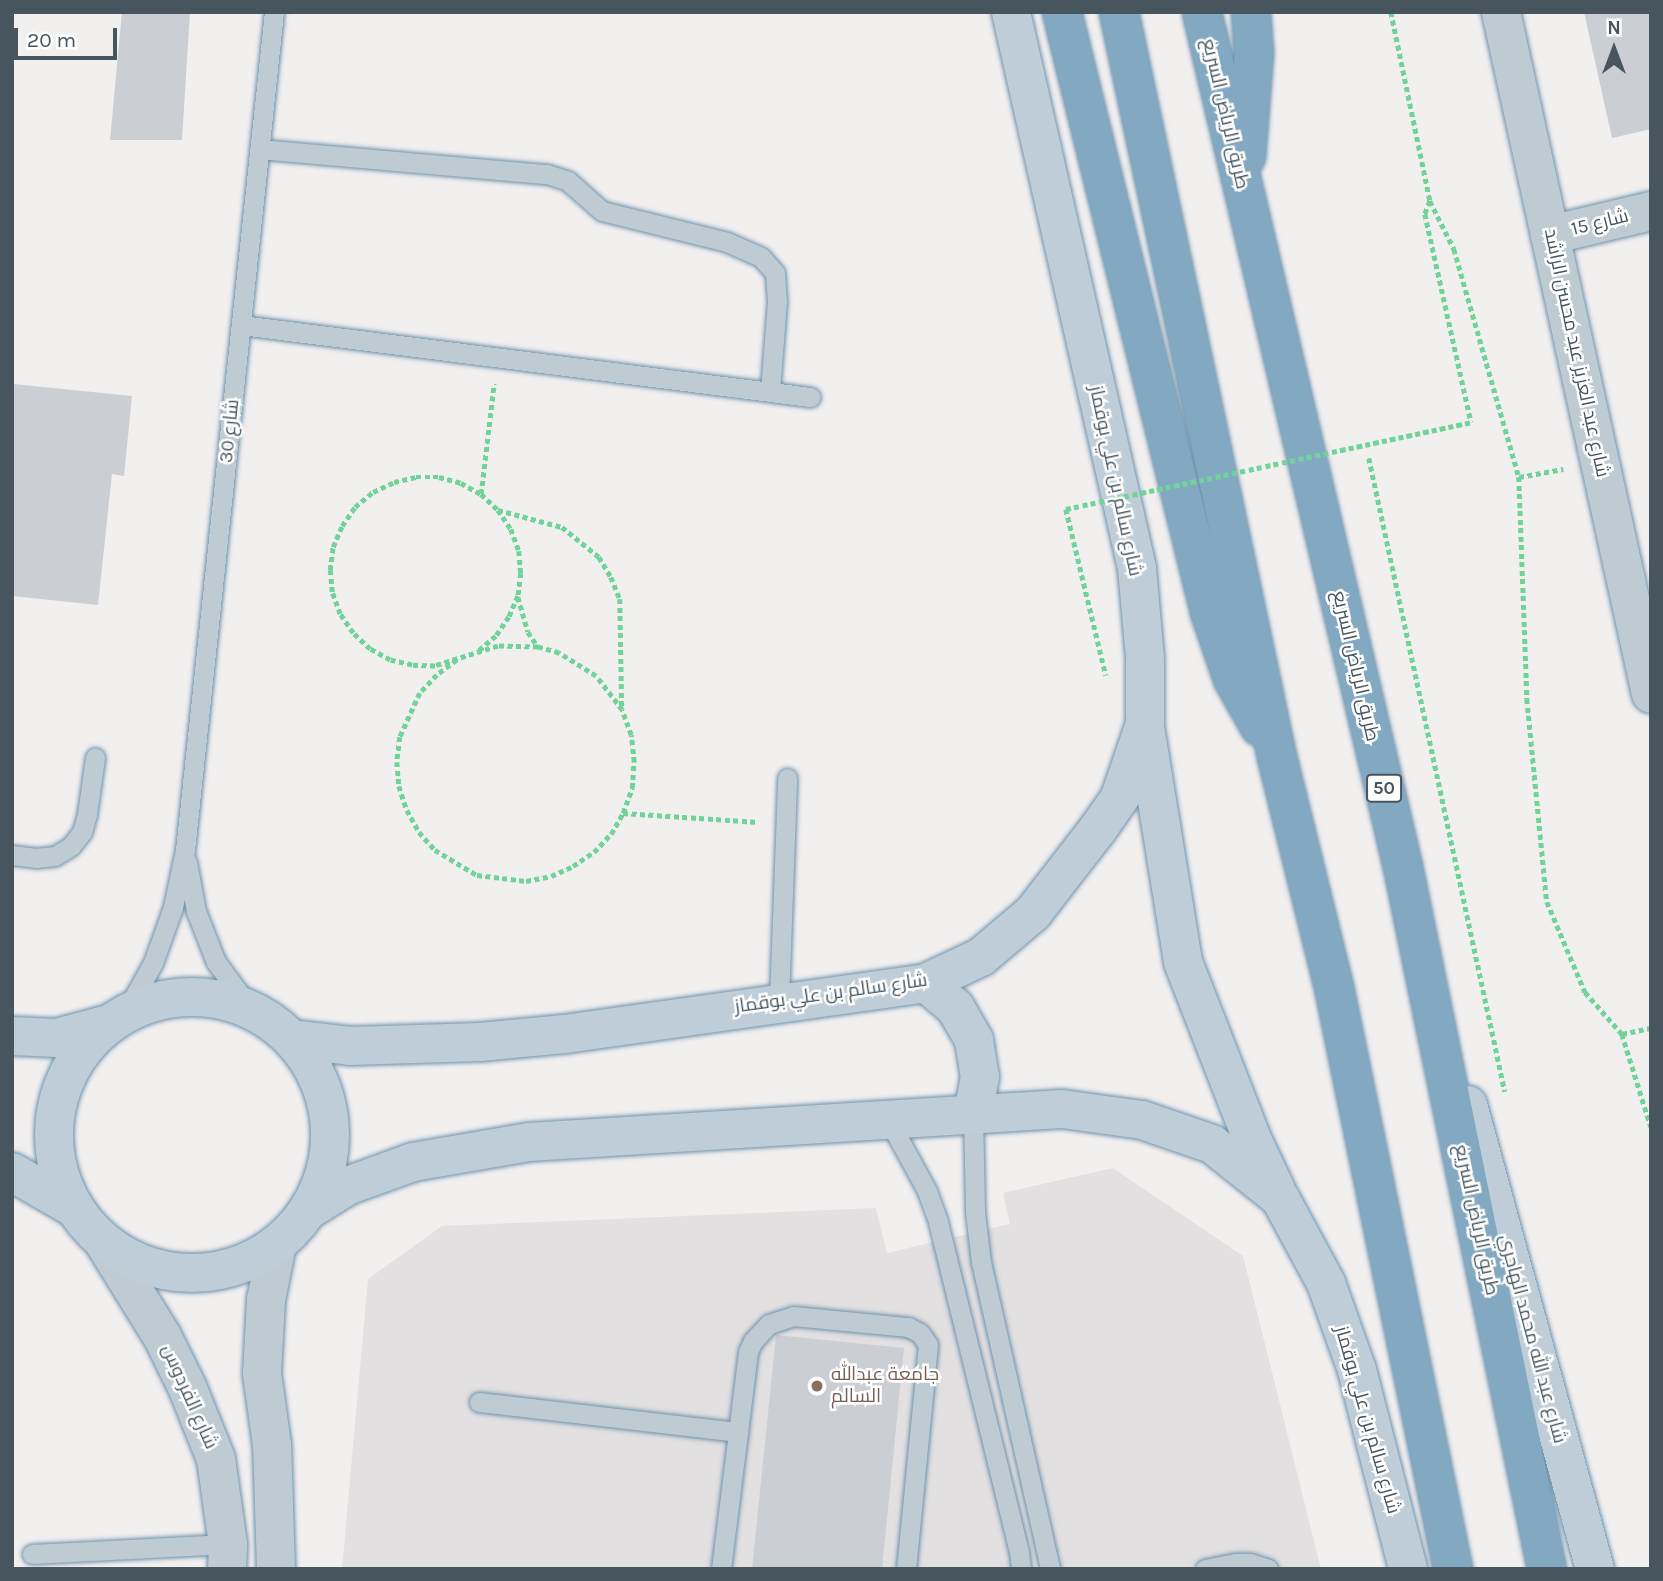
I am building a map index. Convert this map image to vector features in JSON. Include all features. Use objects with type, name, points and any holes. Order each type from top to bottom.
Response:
[{"type":"highway","points":[[1062,12],[1210,612],[1233,679],[1278,757]]},
{"type":"highway","points":[[1119,12],[1278,757],[1334,988],[1453,1569]]},
{"type":"highway","name":"طريق الرياض السريع","points":[[1202,12],[1403,867],[1547,1569]]},
{"type":"highway","points":[[1243,194],[1254,52],[1251,12]]},
{"type":"main road","name":"شارع سالم بن علي بوقماز","points":[[292,1039],[350,1046],[480,1042],[565,1034],[779,1001],[926,983],[981,957],[1033,913],[1120,797],[1145,723],[1145,658],[1137,568],[1011,12]]},
{"type":"main road","points":[[1145,723],[1182,962],[1252,1139],[1280,1198]]},
{"type":"main road","name":"شارع عبد الله محمد الهاجري","points":[[1403,867],[1595,1569]]},
{"type":"main road","points":[[926,983],[955,1007],[974,1040],[981,1077],[973,1114]]},
{"type":"main road","points":[[12,1035],[56,1038],[117,1019],[166,999],[209,998],[251,1009],[292,1039],[311,1063],[324,1091],[330,1121],[328,1161],[323,1181],[310,1209],[277,1245],[241,1264],[221,1270],[190,1273],[149,1266],[129,1258],[103,1241],[74,1208],[12,1172]]},
{"type":"main road","points":[[74,1208],[56,1160],[53,1135],[56,1109],[74,1062],[89,1042],[117,1019]]},
{"type":"main road","name":"شارع سالم بن علي بوقماز","points":[[310,1209],[347,1186],[413,1162],[516,1144],[1062,1109],[1142,1120],[1212,1144],[1280,1198],[1326,1283],[1357,1370],[1408,1569]]},
{"type":"street","name":"شارع عبد العزيز عبد محسن الراشد","points":[[1501,12],[1651,694]]},
{"type":"street","name":"شارع 15","points":[[1550,235],[1651,211]]},
{"type":"street","name":"شارع الفردوس","points":[[103,1241],[162,1336],[188,1389],[216,1459],[228,1556]]},
{"type":"street","points":[[276,1569],[272,1445],[262,1374],[266,1300],[277,1245]]},
{"type":"lane","name":"شارع 30","points":[[117,1019],[153,963],[173,907],[186,850],[274,12]]},
{"type":"lane","points":[[259,149],[547,174],[568,181],[602,211],[727,242],[761,257],[775,273],[777,302],[770,391]]},
{"type":"lane","points":[[241,325],[810,397]]},
{"type":"lane","points":[[12,855],[36,858],[55,856],[71,846],[82,832],[88,814],[95,758]]},
{"type":"lane","points":[[779,1001],[786,778]]},
{"type":"lane","name":"شارع 30","points":[[186,850],[195,911],[216,962],[251,1009]]},
{"type":"lane","points":[[973,1114],[975,1212],[981,1262],[1050,1569]]},
{"type":"lane","points":[[889,1121],[927,1191],[937,1222],[1021,1569]]},
{"type":"lane","points":[[721,1569],[748,1352],[753,1341],[769,1324],[793,1316],[908,1327],[920,1333],[930,1352],[906,1569]]},
{"type":"lane","points":[[479,1402],[738,1432]]},
{"type":"lane","points":[[32,1553],[228,1556]]},
{"type":"lane","points":[[1205,1569],[1250,1563],[1268,1569]]},
{"type":"path","points":[[1391,12],[1430,201],[1454,248],[1519,477],[1527,699],[1547,902],[1585,992],[1622,1034],[1651,1127]]},
{"type":"path","points":[[1108,684],[1066,509],[1471,422],[1425,214],[1430,201]]},
{"type":"path","points":[[481,494],[498,358]]},
{"type":"path","points":[[1369,458],[1505,1095]]},
{"type":"path","points":[[1519,477],[1600,462]]},
{"type":"path","points":[[457,660],[437,674],[420,693],[400,737],[397,762],[399,786],[407,810],[419,832],[435,850],[477,875],[514,881],[551,876],[594,852],[611,834],[623,813],[632,788],[635,762],[631,735],[622,710],[596,676],[559,653],[518,645],[479,651],[435,666],[390,660],[370,649],[353,633],[340,614],[330,570],[333,547],[342,526],[355,507],[373,492],[394,482],[416,477],[439,477],[461,483],[481,494],[498,510],[511,529],[519,551],[521,573],[518,596],[509,617],[496,636],[479,651]]},
{"type":"path","points":[[498,510],[562,527],[599,557],[620,599],[622,710]]},
{"type":"path","points":[[518,596],[528,632],[538,648]]},
{"type":"path","points":[[623,813],[785,824]]},
{"type":"path","points":[[1622,1034],[1651,1028]]},
{"type":"shaded area","name":"جامعة عبدالله السالم","points":[[1113,1168],[1243,1256],[1321,1569],[342,1569],[368,1279],[442,1226],[876,1208],[887,1253],[1010,1224],[1003,1193]]},
{"type":"building","points":[[122,12],[190,12],[182,140],[110,140]]},
{"type":"building","points":[[1584,12],[1651,12],[1651,129],[1612,138]]},
{"type":"building","points":[[14,384],[132,396],[124,476],[112,474],[98,605],[12,596]]},
{"type":"building","points":[[776,1335],[904,1348],[882,1569],[752,1569]]},
{"type":"place","name":"جامعة عبدالله السالم","points":[[817,1386]]}]
